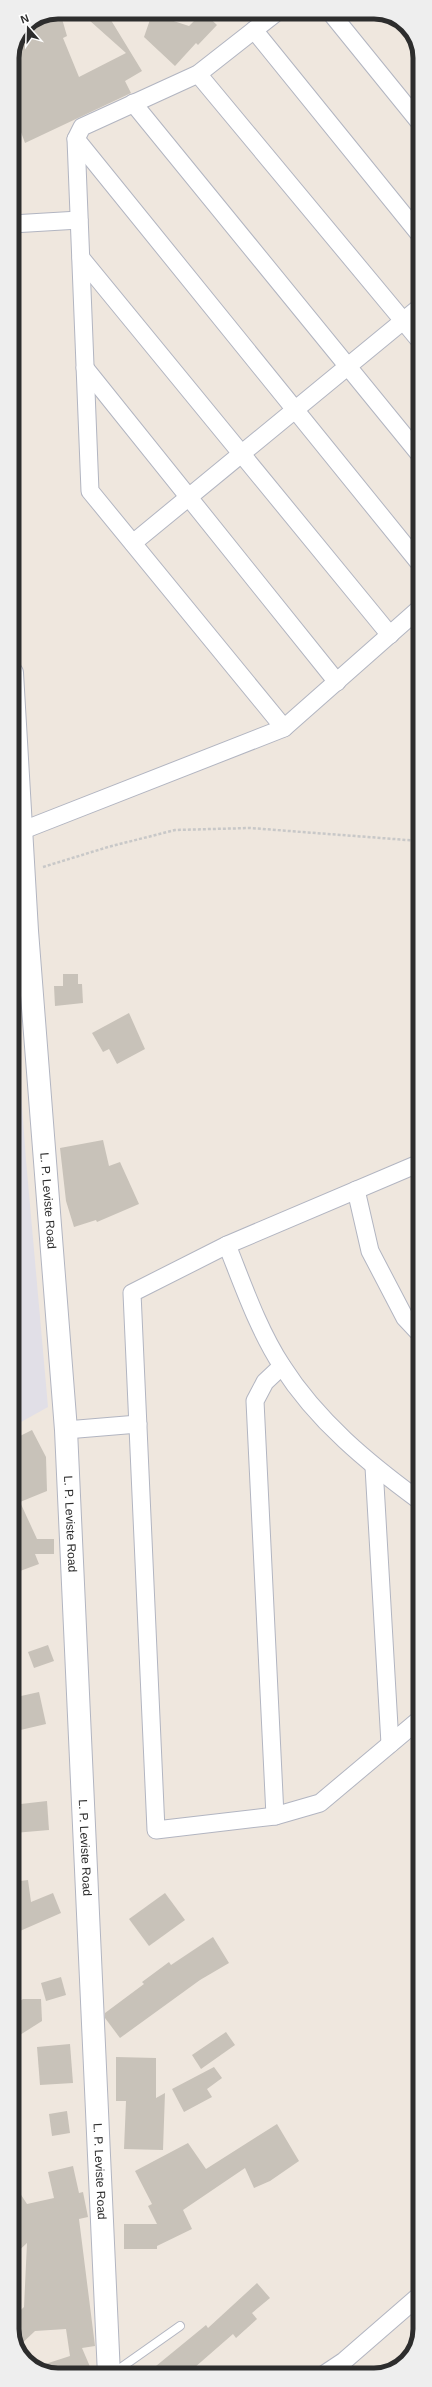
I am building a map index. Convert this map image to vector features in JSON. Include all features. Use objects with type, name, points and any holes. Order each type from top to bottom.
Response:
[{"type":"main road","name":"L. P. Leviste Road","points":[[19,797],[23,873],[19,935],[66,1430],[110,2368]]},
{"type":"street","points":[[268,19],[198,74],[82,127],[76,139],[90,492],[284,728]]},
{"type":"street","points":[[336,19],[413,114]]},
{"type":"street","points":[[254,30],[413,226]]},
{"type":"street","points":[[198,74],[413,333]]},
{"type":"street","points":[[133,103],[413,446]]},
{"type":"street","points":[[76,139],[413,555]]},
{"type":"street","points":[[19,224],[79,220]]},
{"type":"street","points":[[81,258],[390,635]]},
{"type":"street","points":[[133,543],[413,313]]},
{"type":"street","points":[[85,368],[337,682]]},
{"type":"street","points":[[21,832],[284,728],[413,614]]},
{"type":"street","points":[[413,1166],[226,1245],[132,1293],[156,1830],[275,1816],[320,1803],[413,1725]]},
{"type":"street","points":[[356,1190],[370,1251],[405,1318],[413,1327]]},
{"type":"street","points":[[226,1245],[253,1309],[282,1366],[325,1421],[374,1467],[413,1496]]},
{"type":"street","points":[[275,1816],[255,1401],[265,1382],[282,1366]]},
{"type":"street","points":[[66,1430],[138,1424]]},
{"type":"street","points":[[374,1467],[390,1744]]},
{"type":"street","points":[[334,2368],[344,2361],[413,2301]]},
{"type":"lane","points":[[120,2368],[180,2326]]},
{"type":"path","points":[[23,873],[108,847],[175,830],[250,828],[413,840]]},
{"type":"shaded area","points":[[19,1065],[26,1160],[48,1407],[19,1423]]},
{"type":"building","points":[[62,19],[67,36],[63,38],[79,77],[126,53],[88,19],[110,19],[142,71],[125,81],[131,93],[25,143],[19,127],[19,58],[22,43],[26,37],[43,22]]},
{"type":"building","points":[[150,19],[167,19],[189,26],[196,19],[211,19],[217,25],[198,45],[196,43],[175,66],[144,37]]},
{"type":"building","points":[[63,974],[78,974],[78,984],[82,984],[83,1003],[55,1006],[54,986],[63,986]]},
{"type":"building","points":[[129,1013],[145,1049],[117,1064],[109,1049],[103,1052],[92,1033]]},
{"type":"building","points":[[103,1140],[109,1166],[120,1162],[139,1204],[97,1222],[96,1220],[74,1227],[66,1201],[60,1148]]},
{"type":"building","points":[[32,1430],[46,1457],[47,1491],[20,1502],[37,1539],[54,1539],[54,1554],[35,1554],[39,1564],[19,1571],[19,1436]]},
{"type":"building","points":[[48,1645],[54,1661],[34,1668],[28,1652]]},
{"type":"building","points":[[39,1692],[46,1724],[19,1730],[19,1696]]},
{"type":"building","points":[[47,1801],[49,1830],[19,1833],[19,1804]]},
{"type":"building","points":[[28,1880],[31,1902],[53,1893],[61,1913],[20,1931],[19,1881]]},
{"type":"building","points":[[165,1893],[185,1920],[149,1946],[129,1919]]},
{"type":"building","points":[[213,1937],[229,1963],[200,1980],[120,2038],[105,2018],[105,2013],[144,1984],[142,1982],[169,1962],[171,1965]]},
{"type":"building","points":[[61,1977],[66,1995],[46,2001],[41,1983]]},
{"type":"building","points":[[23,1999],[41,1999],[42,2021],[19,2036],[19,2002]]},
{"type":"building","points":[[226,2032],[235,2045],[201,2069],[192,2055]]},
{"type":"building","points":[[70,2044],[73,2083],[40,2085],[37,2047]]},
{"type":"building","points":[[116,2057],[156,2058],[156,2098],[165,2093],[163,2150],[124,2149],[126,2101],[116,2101]]},
{"type":"building","points":[[214,2067],[222,2078],[207,2089],[212,2097],[184,2112],[172,2089]]},
{"type":"building","points":[[67,2111],[70,2133],[52,2136],[49,2114]]},
{"type":"building","points":[[277,2124],[299,2161],[270,2181],[254,2188],[245,2168],[183,2210],[192,2229],[157,2246],[157,2249],[124,2249],[124,2224],[157,2224],[148,2206],[152,2204],[135,2171],[188,2143],[206,2169]]},
{"type":"building","points":[[73,2166],[79,2193],[83,2192],[88,2217],[79,2219],[95,2346],[82,2348],[91,2368],[56,2368],[43,2365],[70,2356],[66,2329],[35,2331],[22,2343],[19,2334],[19,2312],[24,2307],[27,2243],[19,2250],[19,2192],[27,2204],[54,2198],[48,2172]]},
{"type":"building","points":[[257,2283],[270,2298],[252,2313],[257,2319],[236,2338],[233,2334],[194,2368],[154,2368],[206,2325],[208,2328]]}]
